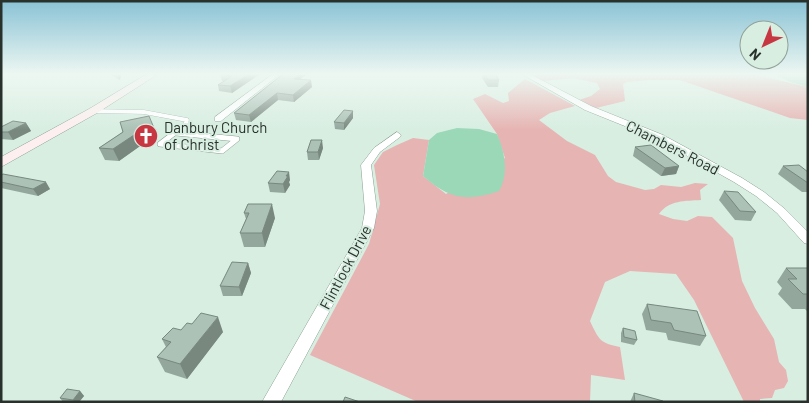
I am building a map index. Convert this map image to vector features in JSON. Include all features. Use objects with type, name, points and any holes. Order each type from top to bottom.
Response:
[{"type":"main road","points":[[1,163],[123,93]]},
{"type":"street","points":[[218,119],[252,93]]},
{"type":"street","name":"Chambers Road","points":[[560,93],[588,108],[660,137],[738,180],[760,194],[781,211],[808,240]]},
{"type":"street","name":"Flintlock Drive","points":[[271,402],[368,228],[372,212],[366,165],[376,150],[397,135]]},
{"type":"lane","points":[[93,111],[144,112],[187,120],[176,133],[160,144],[222,151],[237,139],[176,133]]},
{"type":"shaded area","points":[[508,93],[551,93],[575,106],[550,113],[539,120],[567,141],[595,155],[608,176],[616,182],[645,190],[654,189],[661,185],[681,187],[695,183],[708,184],[700,190],[701,200],[672,204],[663,209],[659,214],[687,221],[698,216],[712,217],[733,238],[742,281],[755,308],[774,339],[779,362],[786,370],[788,381],[784,388],[775,390],[772,398],[760,399],[760,402],[744,402],[694,300],[676,274],[630,271],[605,282],[590,321],[601,340],[620,347],[625,380],[591,375],[590,402],[418,402],[310,355],[369,244],[380,204],[374,165],[383,152],[413,138],[429,140],[423,176],[446,194],[505,158],[497,134],[473,99],[485,94],[503,103],[509,101]]},
{"type":"shaded area","points":[[595,93],[624,93],[625,101],[596,108],[579,100]]},
{"type":"shaded area","points":[[717,93],[808,93],[808,120],[790,118]]},
{"type":"shaded area","points":[[457,128],[479,129],[497,134],[505,163],[504,177],[499,191],[477,197],[458,196],[441,190],[423,176],[429,140],[437,133]]},
{"type":"building","points":[[259,93],[296,93],[293,95],[277,93],[249,115],[234,113]]},
{"type":"building","points":[[344,110],[353,111],[344,123],[334,122]]},
{"type":"building","points":[[149,116],[154,128],[146,127],[113,149],[99,148],[123,132],[120,122]]},
{"type":"building","points":[[13,121],[26,123],[8,132],[1,132],[1,127]]},
{"type":"building","points":[[311,140],[322,140],[318,152],[307,152]]},
{"type":"building","points":[[651,145],[679,166],[665,168],[635,147]]},
{"type":"building","points":[[799,165],[808,172],[808,183],[783,166]]},
{"type":"building","points":[[277,171],[289,172],[283,184],[268,183]]},
{"type":"building","points":[[1,175],[46,182],[33,189],[1,182]]},
{"type":"building","points":[[724,191],[738,192],[756,212],[740,211]]},
{"type":"building","points":[[248,204],[272,204],[262,233],[240,233],[249,213],[244,213]]},
{"type":"building","points":[[232,262],[248,263],[239,287],[220,286]]},
{"type":"building","points":[[786,268],[808,269],[808,294],[803,294],[788,279],[797,279]]},
{"type":"building","points":[[647,304],[697,311],[706,336],[674,330],[671,323],[651,320]]},
{"type":"building","points":[[201,313],[218,317],[180,364],[157,357],[171,342],[162,339],[173,328],[181,330],[187,323],[192,324]]},
{"type":"building","points":[[623,328],[635,331],[637,340],[624,337]]},
{"type":"building","points":[[67,389],[80,391],[73,400],[60,398]]},
{"type":"building","points":[[634,393],[663,401],[663,402],[635,402]]},
{"type":"building","points":[[345,397],[360,402],[343,402]]},
{"type":"place","name":"Danbury Church of Christ","points":[[146,136]]}]
